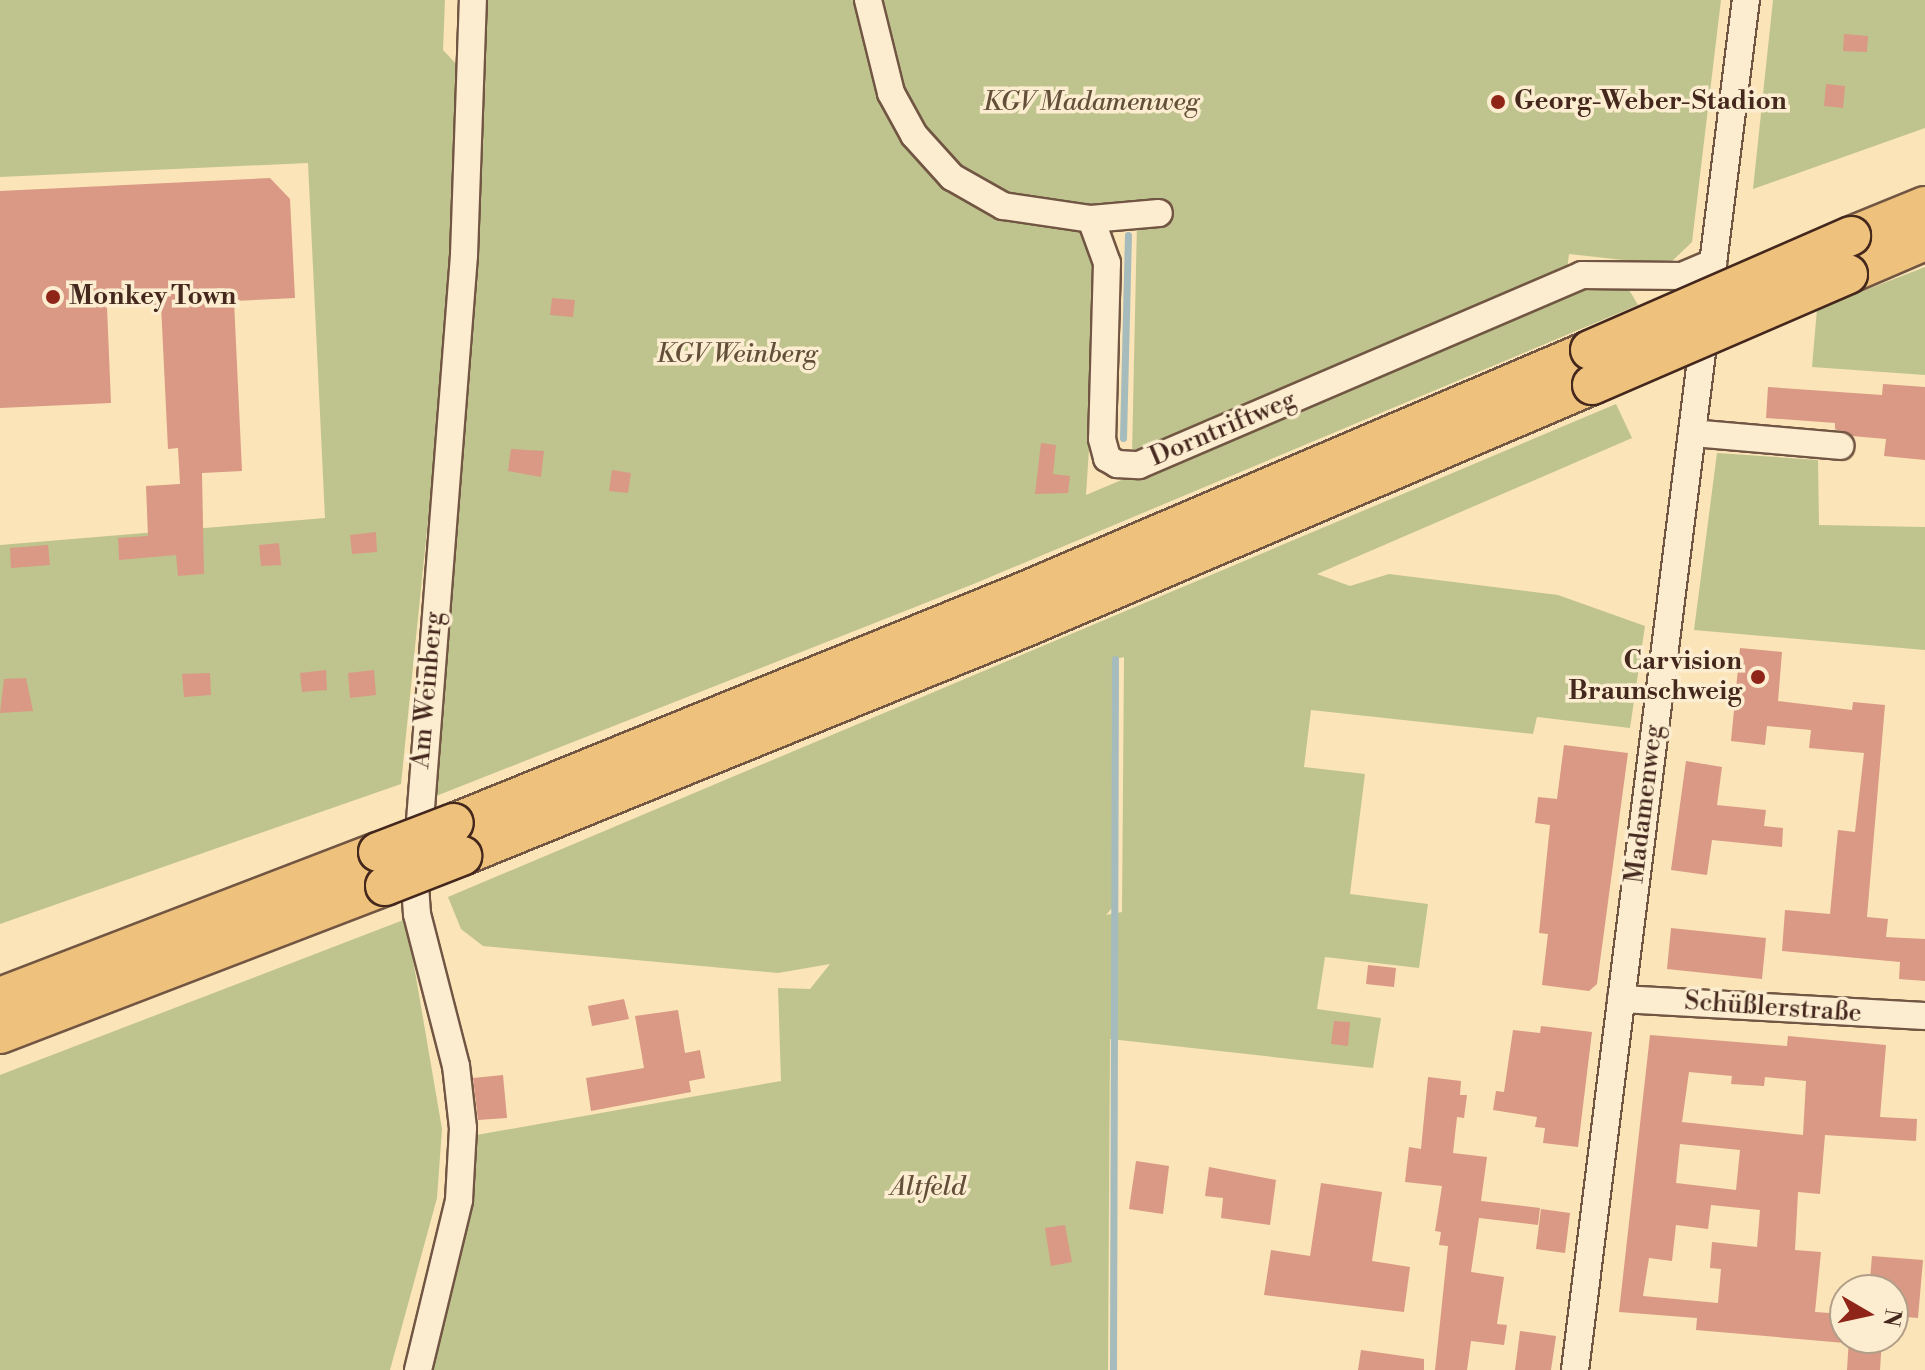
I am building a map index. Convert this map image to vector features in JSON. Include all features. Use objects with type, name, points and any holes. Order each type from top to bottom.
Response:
[{"type":"highway","points":[[1591,367],[1851,236],[1925,206]]},
{"type":"highway","points":[[0,1034],[458,839],[1038,586],[1591,367],[1848,274],[1925,241]]},
{"type":"highway","points":[[0,997],[382,869]]},
{"type":"street","name":"Am Weinberg","points":[[418,1370],[463,1199],[463,1128],[456,1066],[417,914],[415,885],[464,255],[473,0]]},
{"type":"street","points":[[868,0],[891,93],[914,135],[952,177],[982,198],[1012,209],[1091,219],[1159,213]]},
{"type":"street","name":"Madamenweg","points":[[1575,1370],[1746,0]]},
{"type":"street","name":"Dorntriftweg","points":[[1091,219],[1107,263],[1102,439],[1107,458],[1117,464],[1139,465],[1582,275],[1682,276],[1713,263]]},
{"type":"street","points":[[1692,433],[1840,446]]},
{"type":"street","name":"Schüßlerstraße","points":[[1621,999],[1925,1016]]},
{"type":"green space","points":[[0,0],[445,0],[443,50],[460,68],[448,325],[401,784],[0,924],[0,545],[325,518],[308,163],[0,177]]},
{"type":"green space","name":"KGV Weinberg","points":[[481,0],[858,0],[929,167],[1087,226],[1100,280],[1086,495],[1584,285],[1625,283],[1638,305],[976,583],[426,800]]},
{"type":"green space","name":"KGV Madamenweg","points":[[877,0],[1721,0],[1692,242],[1668,265],[1569,254],[1567,270],[1132,455],[1137,221],[1092,207],[1018,201],[956,170],[903,103]]},
{"type":"green space","points":[[1773,0],[1925,0],[1925,128],[1753,189]]},
{"type":"green space","points":[[1925,267],[1925,375],[1812,367],[1817,309]]},
{"type":"green space","name":"Altfeld","points":[[1616,404],[1632,438],[1317,574],[1350,586],[1389,574],[1558,595],[1645,626],[1630,728],[1537,717],[1533,734],[1311,710],[1304,767],[1365,774],[1350,894],[1428,904],[1419,968],[1325,957],[1317,1009],[1381,1018],[1373,1068],[1110,1039],[1108,1370],[427,1370],[471,1136],[781,1081],[778,988],[810,989],[830,964],[778,973],[483,946],[461,929],[448,897]],"holes":[[[1124,657],[1122,912],[1106,915],[1118,901],[1115,659]]]},
{"type":"green space","points":[[1717,453],[1818,460],[1819,525],[1925,527],[1925,650],[1694,630]]},
{"type":"green space","points":[[406,919],[442,1129],[437,1198],[390,1370],[0,1370],[0,1075]]},
{"type":"building","points":[[1844,34],[1868,36],[1867,52],[1843,51]]},
{"type":"building","points":[[1826,84],[1845,86],[1843,108],[1824,106]]},
{"type":"building","points":[[270,178],[290,199],[295,298],[234,301],[242,471],[202,473],[204,574],[178,576],[176,555],[119,560],[118,538],[148,536],[146,486],[180,484],[178,448],[168,449],[161,305],[107,307],[111,403],[0,408],[0,191]]},
{"type":"building","points":[[552,298],[575,300],[573,317],[550,315]]},
{"type":"building","points":[[1883,384],[1925,387],[1925,460],[1884,456],[1886,439],[1852,436],[1835,429],[1835,423],[1766,418],[1768,387],[1882,395]]},
{"type":"building","points":[[1041,443],[1056,445],[1053,474],[1070,476],[1068,493],[1035,494]]},
{"type":"building","points":[[511,449],[544,451],[541,477],[508,471]]},
{"type":"building","points":[[612,470],[631,473],[628,493],[609,491]]},
{"type":"building","points":[[376,532],[377,552],[352,554],[350,535]]},
{"type":"building","points":[[279,543],[281,565],[261,566],[259,545]]},
{"type":"building","points":[[48,545],[50,565],[11,568],[10,548]]},
{"type":"building","points":[[1740,648],[1782,652],[1778,701],[1852,710],[1853,702],[1885,705],[1867,917],[1888,919],[1886,937],[1925,939],[1925,981],[1899,979],[1900,962],[1782,951],[1785,910],[1830,914],[1838,830],[1855,832],[1864,753],[1809,748],[1811,730],[1767,726],[1765,745],[1731,741]]},
{"type":"building","points":[[326,670],[327,690],[302,692],[300,673]]},
{"type":"building","points":[[374,670],[376,695],[350,698],[348,673]]},
{"type":"building","points":[[210,673],[211,695],[184,697],[182,674]]},
{"type":"building","points":[[26,678],[33,711],[0,713],[4,679]]},
{"type":"building","points":[[1564,745],[1628,753],[1597,984],[1589,991],[1542,985],[1548,934],[1539,933],[1550,825],[1535,823],[1538,797],[1557,799]]},
{"type":"building","points":[[1686,761],[1722,767],[1717,805],[1766,810],[1764,826],[1783,828],[1782,847],[1712,840],[1707,875],[1671,870]]},
{"type":"building","points":[[1671,928],[1766,938],[1762,979],[1667,969]]},
{"type":"building","points":[[1368,965],[1396,968],[1394,987],[1366,984]]},
{"type":"building","points":[[624,999],[629,1019],[592,1026],[588,1006]]},
{"type":"building","points":[[678,1010],[685,1053],[700,1050],[705,1078],[689,1081],[691,1092],[591,1111],[586,1078],[644,1068],[635,1016]]},
{"type":"building","points":[[1334,1021],[1350,1022],[1348,1046],[1331,1044]]},
{"type":"building","points":[[1541,1026],[1592,1032],[1578,1147],[1543,1143],[1545,1128],[1535,1127],[1537,1117],[1493,1110],[1496,1091],[1504,1092],[1513,1030],[1540,1033]]},
{"type":"building","points":[[1650,1035],[1787,1046],[1788,1036],[1886,1045],[1880,1117],[1917,1119],[1916,1141],[1825,1135],[1820,1194],[1798,1192],[1795,1250],[1821,1252],[1815,1312],[1829,1313],[1829,1342],[1696,1330],[1697,1318],[1619,1312]],"holes":[[[1689,1072],[1732,1076],[1731,1084],[1764,1086],[1765,1077],[1806,1081],[1803,1135],[1682,1122]],[[1680,1144],[1740,1150],[1736,1190],[1676,1183]],[[1711,1205],[1760,1210],[1757,1247],[1712,1242],[1710,1268],[1721,1269],[1718,1303],[1643,1296],[1649,1258],[1672,1261],[1676,1225],[1708,1229]]]},
{"type":"building","points":[[503,1075],[507,1118],[478,1120],[473,1078]]},
{"type":"building","points":[[1428,1077],[1461,1081],[1460,1095],[1467,1095],[1464,1118],[1457,1117],[1453,1153],[1487,1157],[1481,1201],[1540,1208],[1538,1225],[1479,1218],[1471,1272],[1504,1277],[1497,1324],[1507,1325],[1504,1345],[1471,1341],[1467,1370],[1435,1370],[1448,1246],[1439,1245],[1441,1232],[1435,1231],[1442,1186],[1405,1182],[1409,1147],[1421,1149]]},
{"type":"building","points":[[1136,1161],[1169,1166],[1163,1214],[1129,1209]]},
{"type":"building","points":[[1209,1167],[1276,1180],[1270,1225],[1221,1218],[1223,1198],[1205,1196]]},
{"type":"building","points":[[1321,1183],[1382,1192],[1372,1261],[1410,1267],[1404,1312],[1264,1295],[1271,1250],[1310,1256]]},
{"type":"building","points":[[1541,1209],[1570,1213],[1565,1253],[1536,1249]]},
{"type":"building","points":[[1065,1225],[1072,1262],[1051,1266],[1045,1228]]},
{"type":"building","points":[[1872,1256],[1923,1260],[1918,1318],[1909,1317],[1909,1274],[1870,1274]]},
{"type":"building","points":[[1520,1331],[1556,1336],[1551,1370],[1515,1370]]},
{"type":"building","points":[[1361,1350],[1424,1359],[1424,1370],[1358,1370]]},
{"type":"building","points":[[1848,1354],[1881,1354],[1880,1370],[1847,1370]]},
{"type":"waterway","points":[[1123,438],[1128,235]]},
{"type":"waterway","points":[[1113,1370],[1115,659]]},
{"type":"place","name":"Georg-Weber-Stadion","points":[[1498,102]]},
{"type":"place","name":"Monkey Town","points":[[53,297]]},
{"type":"place","name":"Carvision Braunschweig","points":[[1758,677]]}]
